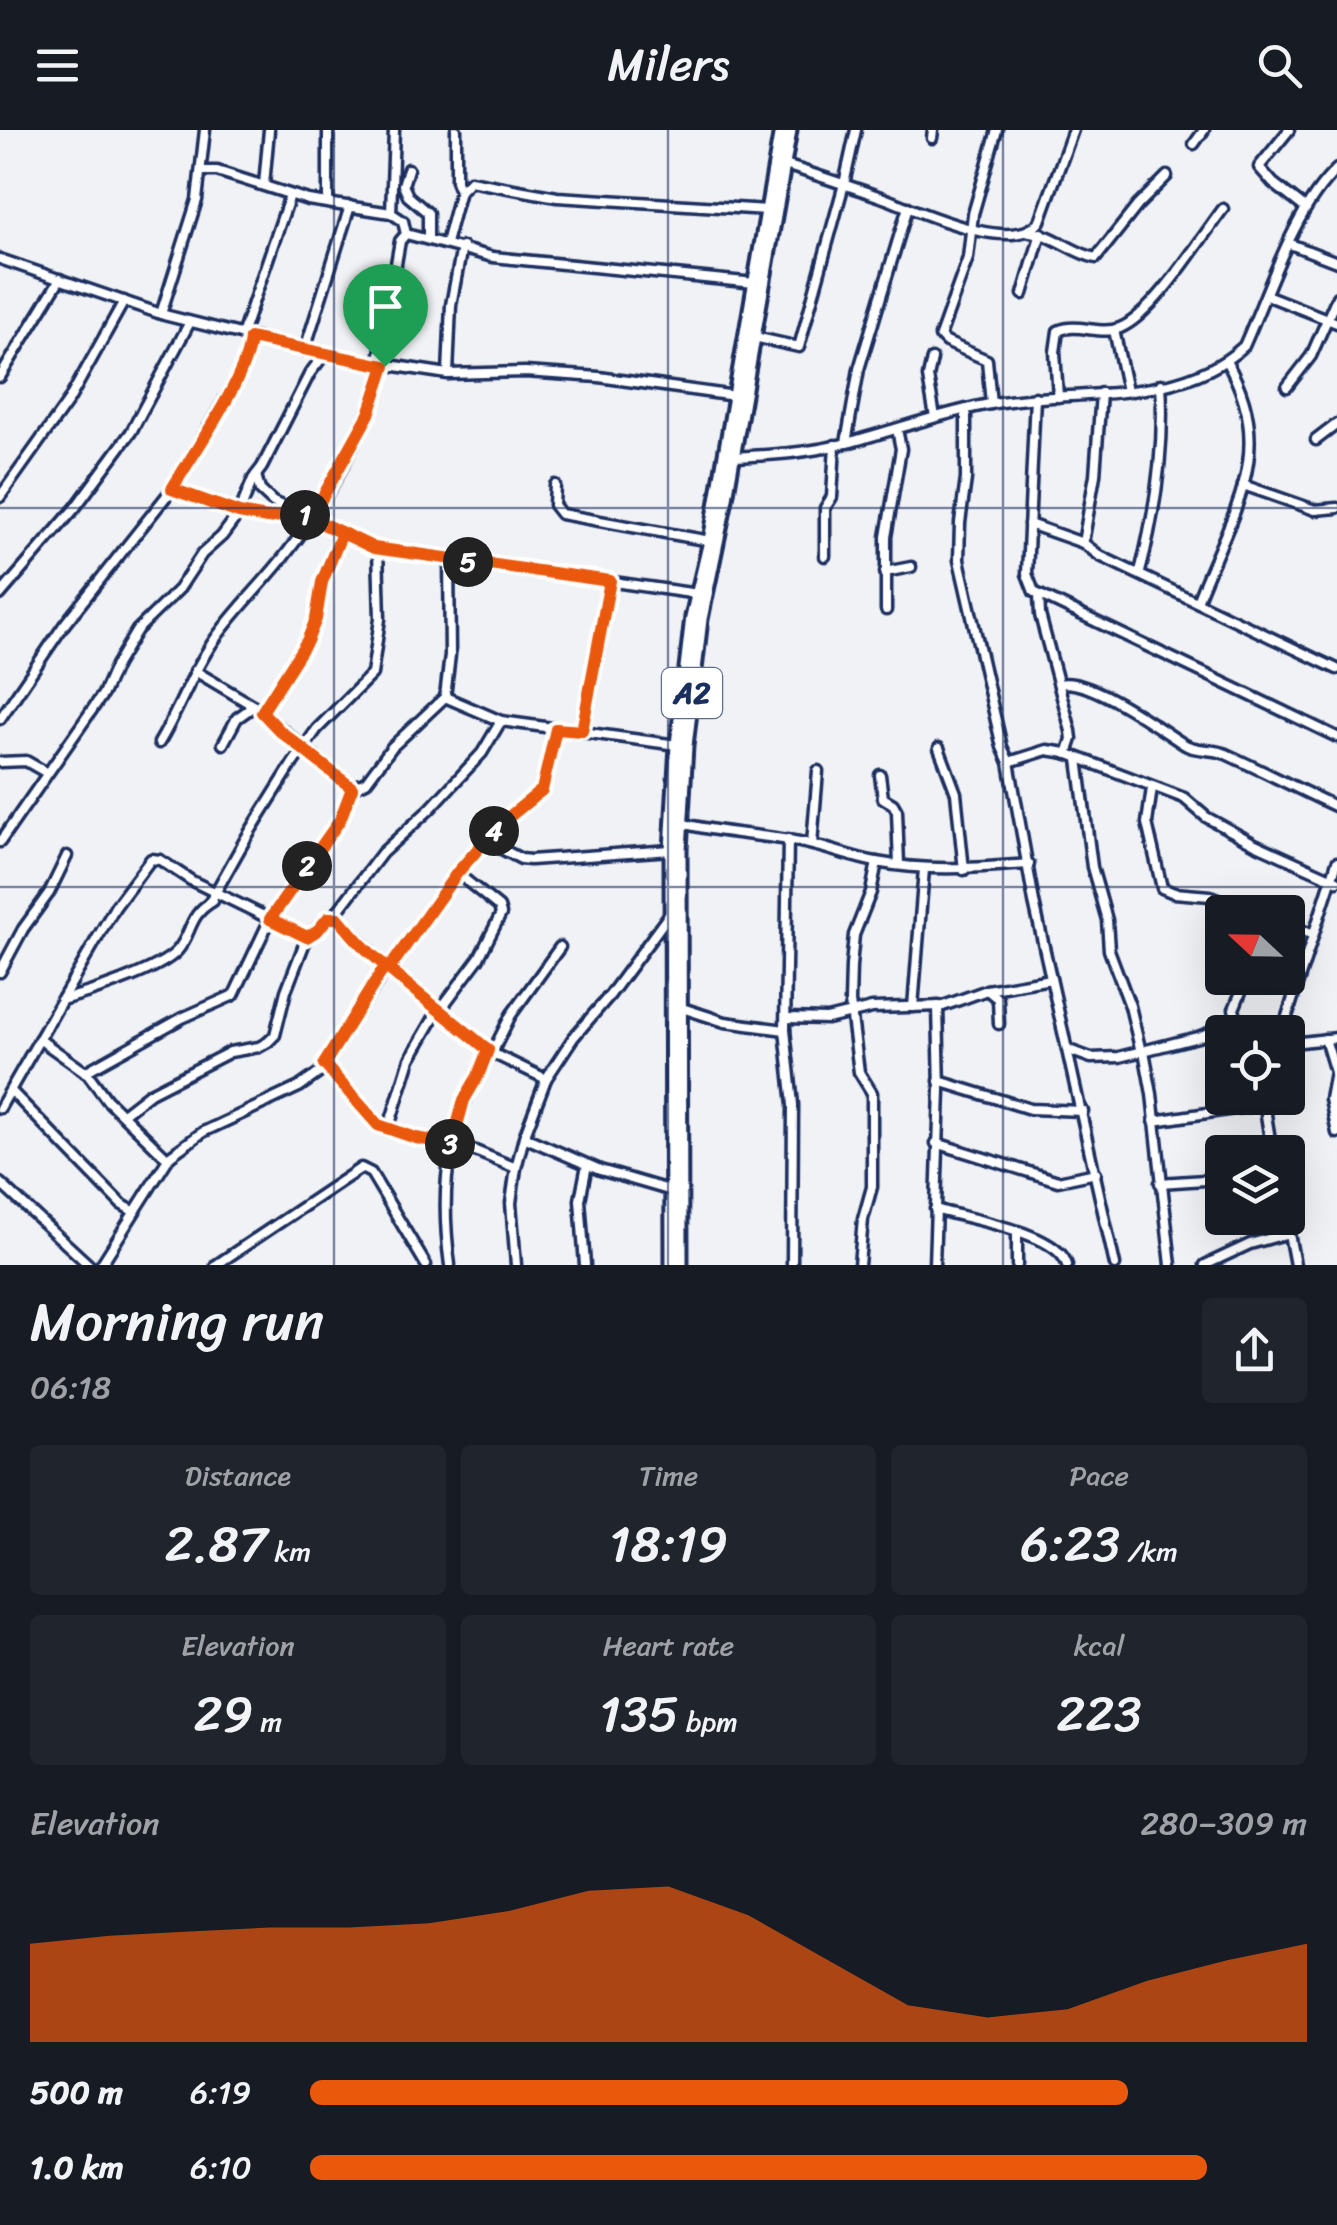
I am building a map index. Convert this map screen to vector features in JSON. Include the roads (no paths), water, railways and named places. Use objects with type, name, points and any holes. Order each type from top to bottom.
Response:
[{"type":"highway","name":"A2","points":[[672,1265],[671,850],[677,745],[698,594],[782,130]]},
{"type":"highway","name":"A2","points":[[681,1265],[680,823],[701,619],[790,130]]},
{"type":"street","points":[[160,314],[197,200],[205,130]]},
{"type":"street","points":[[264,185],[269,130]]},
{"type":"street","points":[[328,130],[328,203]]},
{"type":"street","points":[[391,213],[394,130]]},
{"type":"street","points":[[456,130],[456,181],[460,191]]},
{"type":"street","points":[[754,337],[799,347],[856,130]]},
{"type":"street","points":[[991,404],[987,360],[940,336],[968,258],[970,228],[997,130]]},
{"type":"street","points":[[1030,232],[1045,212],[1073,130]]},
{"type":"street","points":[[1194,144],[1204,130]]},
{"type":"street","points":[[1289,130],[1259,167],[1305,208]]},
{"type":"street","points":[[785,165],[940,221],[1008,235],[1040,233],[1072,251],[1096,258],[1167,176]]},
{"type":"street","points":[[408,169],[403,185],[408,196],[428,213],[428,238]]},
{"type":"street","points":[[733,457],[792,453],[846,443],[991,404],[1127,391],[1191,377],[1226,361],[1244,346],[1305,208],[1319,186],[1337,169]]},
{"type":"street","points":[[202,171],[290,195],[391,213],[403,221],[406,234]]},
{"type":"street","points":[[446,243],[460,191],[470,182],[557,198],[768,210]]},
{"type":"street","points":[[0,718],[64,625],[172,489],[232,387],[248,354],[246,336],[290,195]]},
{"type":"street","points":[[304,349],[350,206]]},
{"type":"street","points":[[846,443],[859,370],[908,207]]},
{"type":"street","points":[[1058,396],[1058,331],[1114,330],[1137,317],[1160,294],[1223,208]]},
{"type":"street","points":[[1023,294],[1040,233]]},
{"type":"street","points":[[406,234],[513,260],[755,283]]},
{"type":"street","points":[[159,743],[214,639],[254,596],[311,518],[369,414],[382,366],[400,241],[406,234]]},
{"type":"street","points":[[1290,244],[1337,262]]},
{"type":"street","points":[[448,374],[451,306],[462,247]]},
{"type":"street","points":[[0,259],[160,314],[324,356],[448,374],[526,372],[599,377],[735,396]]},
{"type":"street","points":[[0,377],[60,279]]},
{"type":"street","points":[[1266,295],[1332,322]]},
{"type":"street","points":[[1287,387],[1332,322],[1337,297]]},
{"type":"street","points":[[0,497],[70,400],[124,302]]},
{"type":"street","points":[[0,595],[4,582],[75,508],[131,432],[190,322]]},
{"type":"street","points":[[1114,330],[1127,391]]},
{"type":"street","points":[[0,842],[104,694],[137,630],[179,589],[192,566],[239,513],[310,373],[324,356]]},
{"type":"street","points":[[932,359],[928,377],[935,417]]},
{"type":"street","points":[[1197,602],[1251,458],[1252,438],[1236,377],[1226,361]]},
{"type":"street","points":[[1140,572],[1148,543],[1160,441],[1160,384]]},
{"type":"street","points":[[1083,543],[1095,475],[1101,393]]},
{"type":"street","points":[[1035,397],[1026,574],[1032,588],[1039,595],[1337,737]]},
{"type":"street","points":[[966,410],[966,478],[958,560],[1008,762],[1051,980],[1116,1265]]},
{"type":"street","points":[[1316,440],[1337,424]]},
{"type":"street","points":[[886,610],[886,538],[900,450],[897,429]]},
{"type":"street","points":[[825,556],[825,516],[832,497],[835,445]]},
{"type":"street","points":[[256,475],[264,495],[292,512],[378,548],[698,594]]},
{"type":"street","points":[[555,485],[554,505],[561,514],[710,541]]},
{"type":"street","points":[[1243,486],[1315,510],[1337,508]]},
{"type":"street","points":[[172,489],[239,513],[267,518],[292,512]]},
{"type":"street","points":[[1030,524],[1083,543],[1100,556],[1337,669]]},
{"type":"street","points":[[223,744],[237,718],[258,709],[307,641],[316,619],[322,582],[342,533]]},
{"type":"street","points":[[210,902],[303,750],[318,729],[367,681],[374,668],[380,619],[378,548]]},
{"type":"street","points":[[85,1072],[182,1018],[234,995],[270,919],[340,820],[352,788],[366,782],[392,747],[445,697],[450,654],[449,558]]},
{"type":"street","points":[[885,572],[911,567]]},
{"type":"street","points":[[582,731],[610,581]]},
{"type":"street","points":[[1039,595],[1040,615],[1072,739],[1067,754]]},
{"type":"street","points":[[194,671],[258,709],[352,788]]},
{"type":"street","points":[[1060,684],[1070,682],[1109,699],[1189,747],[1224,753],[1337,808]]},
{"type":"street","points":[[445,697],[501,721],[677,745]]},
{"type":"street","points":[[123,1114],[150,1093],[230,1052],[259,1047],[275,1035],[286,991],[307,937],[334,916],[382,853],[430,810],[482,753],[501,721]]},
{"type":"street","points":[[101,1265],[168,1159],[203,1132],[306,1083],[324,1064],[457,873],[506,819],[542,790],[556,729]]},
{"type":"street","points":[[939,748],[956,794],[964,870]]},
{"type":"street","points":[[1008,762],[1047,750],[1067,754],[1184,798],[1254,844],[1334,880]]},
{"type":"street","points":[[1078,759],[1092,866],[1106,920],[1109,950],[1142,1051],[1171,1265]]},
{"type":"street","points":[[0,762],[26,762],[47,772]]},
{"type":"street","points":[[812,844],[818,771]]},
{"type":"street","points":[[880,775],[883,798],[896,811],[899,865]]},
{"type":"street","points":[[1152,788],[1147,823],[1162,888],[1205,896]]},
{"type":"street","points":[[680,823],[710,831],[812,844],[877,862],[924,869],[1029,864]]},
{"type":"street","points":[[788,840],[785,1030],[793,1104],[792,1265]]},
{"type":"street","points":[[486,841],[520,859],[530,860],[671,850]]},
{"type":"street","points":[[0,972],[67,856]]},
{"type":"street","points":[[0,1108],[115,908],[151,859],[160,860],[307,937]]},
{"type":"street","points":[[859,1265],[863,1219],[872,1188],[872,1093],[859,1072],[850,986],[852,946],[872,892],[877,862]]},
{"type":"street","points":[[1287,1015],[1337,862]]},
{"type":"street","points":[[913,1006],[924,869]]},
{"type":"street","points":[[388,1130],[410,1059],[478,958],[501,914],[499,908],[457,873]]},
{"type":"street","points":[[61,1000],[105,987],[171,956],[181,945],[192,918],[210,902],[226,896]]},
{"type":"street","points":[[516,1265],[511,1203],[516,1168],[546,1079],[674,908]]},
{"type":"street","points":[[334,916],[388,968],[490,1051],[546,1079]]},
{"type":"street","points":[[1305,931],[1313,935]]},
{"type":"street","points":[[450,1265],[443,1214],[447,1161],[464,1100],[510,1015],[560,947]]},
{"type":"street","points":[[786,1018],[826,1019],[854,1012],[952,1004],[986,990],[1051,980]]},
{"type":"street","points":[[986,990],[998,999],[998,1024]]},
{"type":"street","points":[[934,1265],[938,1006]]},
{"type":"street","points":[[682,1008],[724,1022],[785,1030]]},
{"type":"street","points":[[1069,1050],[1106,1059],[1205,1034]]},
{"type":"street","points":[[1305,1042],[1337,1038]]},
{"type":"street","points":[[39,1039],[85,1072],[107,1100],[168,1159]]},
{"type":"street","points":[[1325,1039],[1335,1072],[1330,1099],[1337,1133]]},
{"type":"street","points":[[324,1064],[378,1125],[452,1144],[516,1168]]},
{"type":"street","points":[[939,1081],[1030,1109],[1082,1110]]},
{"type":"street","points":[[12,1092],[133,1212]]},
{"type":"street","points":[[1154,1121],[1205,1112]]},
{"type":"street","points":[[524,1138],[587,1165],[672,1191]]},
{"type":"street","points":[[936,1143],[1058,1181],[1096,1173]]},
{"type":"street","points":[[584,1265],[580,1200],[587,1165]]},
{"type":"street","points":[[216,1265],[362,1168],[371,1173],[426,1265]]},
{"type":"street","points":[[1160,1183],[1205,1180]]},
{"type":"street","points":[[0,1183],[89,1265]]},
{"type":"street","points":[[935,1209],[978,1222],[1002,1223],[1057,1248],[1067,1265]]},
{"type":"street","points":[[1016,1232],[1017,1265]]},
{"type":"street","points":[[1205,1265],[1250,1244],[1282,1235]]},
{"type":"street","points":[[1289,1235],[1295,1265]]}]
